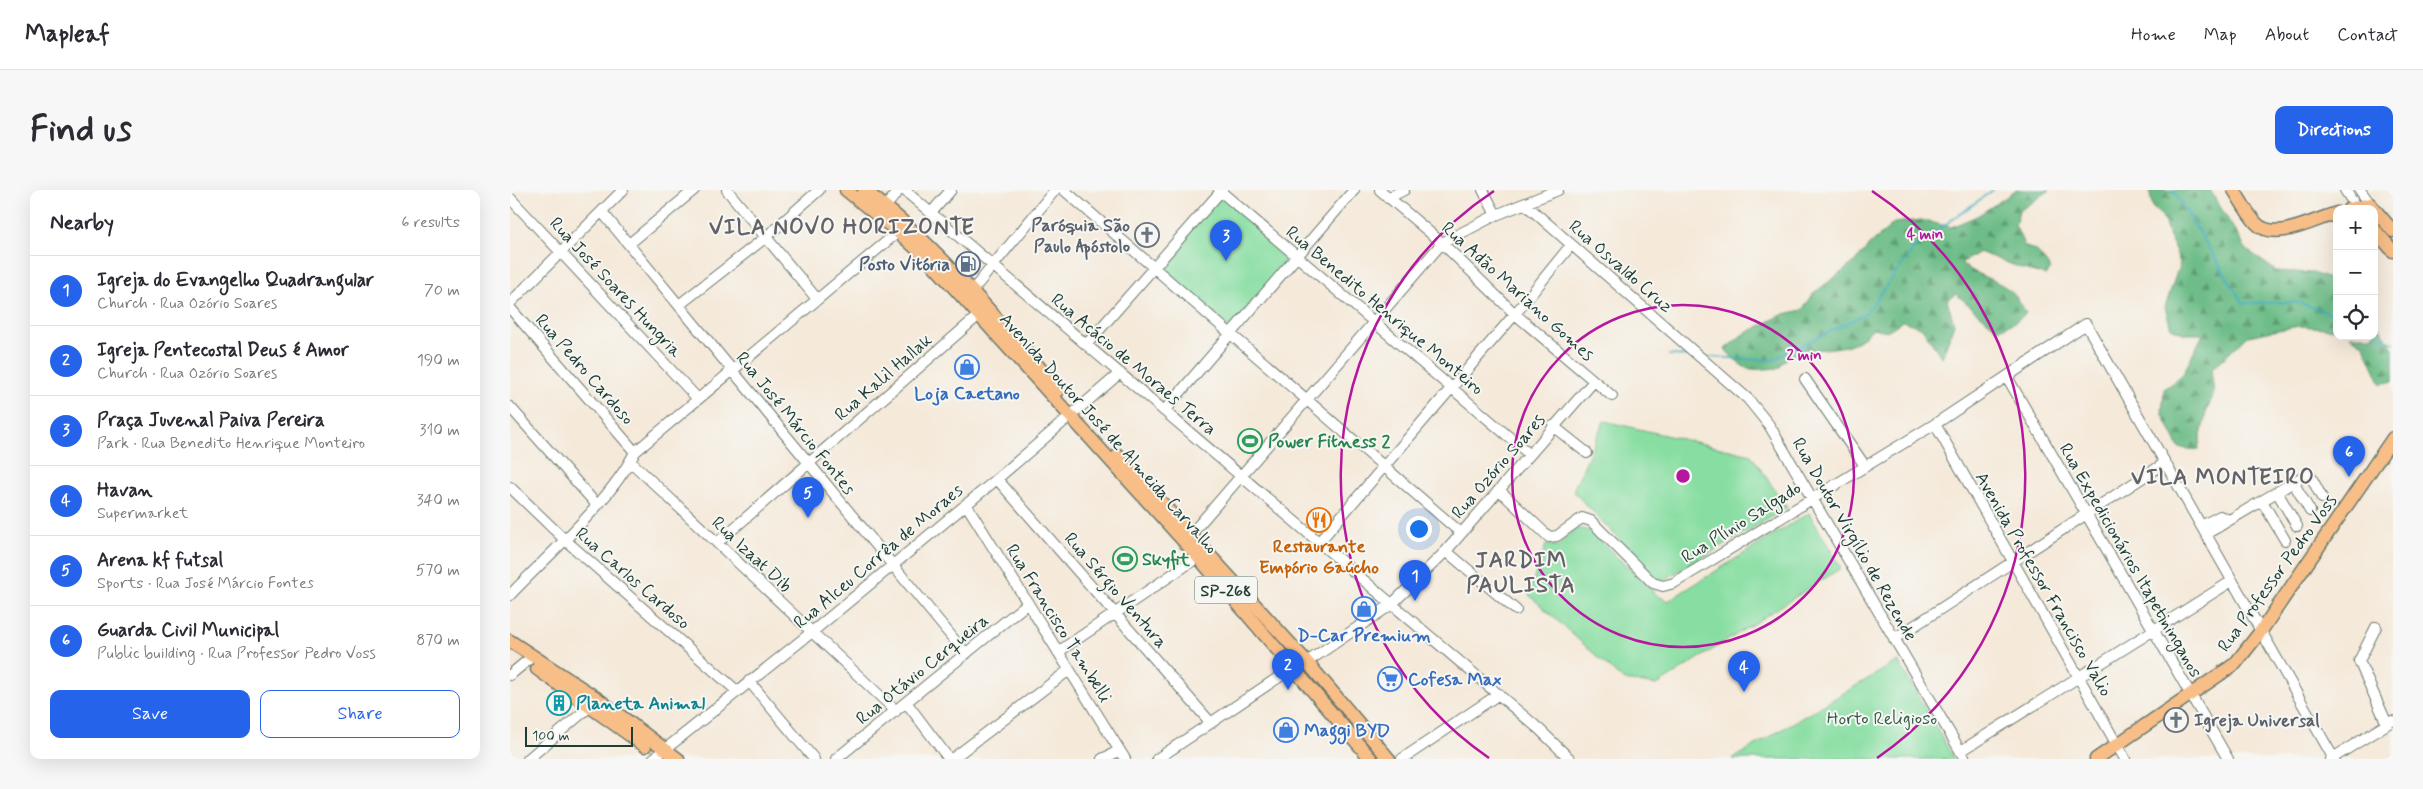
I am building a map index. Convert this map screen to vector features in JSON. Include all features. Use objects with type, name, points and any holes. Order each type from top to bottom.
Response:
[{"type":"main road","name":"Avenida Doutor José de Almeida Carvalho","points":[[846,190],[928,259],[979,315],[1191,534],[1307,662],[1389,759]]},
{"type":"main road","name":"Avenida Doutor José de Almeida Carvalho","points":[[864,190],[886,206],[972,290],[1074,413],[1372,759]]},
{"type":"main road","points":[[2234,190],[2256,224],[2266,231],[2280,232],[2333,213]]},
{"type":"main road","points":[[2378,213],[2393,231]]},
{"type":"main road","points":[[2307,223],[2333,221]]},
{"type":"main road","points":[[2378,234],[2390,247]]},
{"type":"main road","points":[[2378,238],[2390,247]]},
{"type":"main road","name":"Rua Professor Pedro Voss","points":[[2096,759],[2191,696],[2235,664],[2261,632],[2393,438]]},
{"type":"main road","points":[[510,641],[530,659],[594,703],[659,756],[678,759]]},
{"type":"main road","points":[[510,651],[530,659]]},
{"type":"street","points":[[510,303],[623,190]]},
{"type":"street","points":[[629,244],[694,190]]},
{"type":"street","points":[[727,190],[817,299]]},
{"type":"street","points":[[679,305],[766,237],[819,190]]},
{"type":"street","points":[[886,206],[899,190]]},
{"type":"street","name":"Rua Acácio de Moraes Terra","points":[[904,190],[1499,694],[1570,759]]},
{"type":"street","points":[[931,213],[952,190]]},
{"type":"street","points":[[972,290],[1055,190]]},
{"type":"street","points":[[1064,190],[1461,533]]},
{"type":"street","points":[[1086,345],[1221,190]]},
{"type":"street","name":"Rua Benedito Henrique Monteiro","points":[[1221,190],[1529,454]]},
{"type":"street","points":[[1164,411],[1354,190]]},
{"type":"street","name":"Rua Adão Mariano Gomes","points":[[1380,190],[1391,194],[1516,314],[1612,396]]},
{"type":"street","points":[[1391,194],[1404,190]]},
{"type":"street","points":[[1483,190],[1496,215]]},
{"type":"street","points":[[1191,534],[1240,475],[1375,323],[1442,244],[1496,215],[1558,190]]},
{"type":"street","points":[[2345,190],[2352,205]]},
{"type":"street","points":[[2360,190],[2371,205]]},
{"type":"street","name":"Rua José Soares Hungria","points":[[510,198],[698,399]]},
{"type":"street","name":"Rua Osvaldo Cruz","points":[[1525,204],[1696,352]]},
{"type":"street","name":"Rua José Márcio Fontes","points":[[602,212],[966,654]]},
{"type":"street","points":[[510,595],[597,505],[623,474],[632,456],[898,232]]},
{"type":"street","points":[[1319,542],[1516,314],[1571,245]]},
{"type":"street","name":"Rua Pedro Cardoso","points":[[510,308],[632,456]]},
{"type":"street","name":"Rua Kalil Hallak","points":[[717,543],[979,315]]},
{"type":"street","name":"Rua Plínio Salgado","points":[[1499,490],[1549,537],[1557,536],[1582,518],[1591,521],[1654,583],[1663,586],[1674,583],[1935,424],[2086,324],[2165,463]]},
{"type":"street","name":"Rua Doutor Virgílio de Rezende","points":[[1696,352],[1748,399],[1770,425],[1814,497],[1894,639],[1963,755]]},
{"type":"street","name":"Rua Alceu Corrêa de Moraes","points":[[659,756],[997,480],[1120,373]]},
{"type":"street","name":"Rua Expedicionários Itapetininganos","points":[[2007,377],[2228,759]]},
{"type":"street","points":[[1806,379],[1865,466]]},
{"type":"street","name":"Rua Ozório Soares","points":[[1307,662],[1392,604],[1446,551],[1594,381]]},
{"type":"street","points":[[510,407],[597,505]]},
{"type":"street","name":"Avenida Professor Francisco Valio","points":[[1935,424],[2124,759]]},
{"type":"street","points":[[1553,426],[1587,453]]},
{"type":"street","name":"Rua Izaat Dib","points":[[632,456],[717,543],[896,711]]},
{"type":"street","points":[[1894,639],[2165,463],[2333,758],[2390,723],[2359,661],[2376,627]]},
{"type":"street","points":[[2203,530],[2220,516],[2229,520],[2309,473],[2322,498]]},
{"type":"street","name":"Rua Sérgio Ventura","points":[[997,480],[1211,723]]},
{"type":"street","points":[[2293,482],[2310,511]]},
{"type":"street","name":"Rua Carlos Cardoso","points":[[510,487],[564,539],[737,691]]},
{"type":"street","points":[[2277,492],[2297,526]]},
{"type":"street","points":[[2262,501],[2285,540]]},
{"type":"street","name":"Rua Francisco Tambelli","points":[[966,504],[1122,755]]},
{"type":"street","points":[[1446,551],[1516,610]]},
{"type":"street","points":[[1058,652],[1198,557]]},
{"type":"street","points":[[1963,755],[2078,677],[2232,581]]},
{"type":"street","name":"Rua Otávio Cerqueira","points":[[836,759],[1028,603]]},
{"type":"street","points":[[510,675],[530,659]]},
{"type":"street","points":[[1157,759],[1294,667]]},
{"type":"street","points":[[906,702],[950,759],[1069,670]]},
{"type":"street","points":[[749,681],[814,759]]},
{"type":"street","points":[[1402,759],[1499,694]]},
{"type":"street","points":[[528,759],[594,703]]},
{"type":"street","points":[[1102,759],[1122,755]]},
{"type":"green space","points":[[2017,190],[2050,190],[2019,211],[2015,225],[2025,247],[2036,250],[2051,269],[2046,275],[2023,269],[1979,252],[1961,263],[1980,275],[1997,282],[2012,293],[2026,313],[2015,322],[1998,330],[1956,294],[1947,300],[1954,324],[1942,358],[1922,328],[1903,321],[1887,331],[1873,328],[1860,340],[1848,345],[1793,355],[1785,360],[1779,368],[1748,368],[1738,362],[1725,349],[1742,335],[1784,314],[1802,310],[1814,293],[1855,262],[1870,244],[1894,223],[1921,220],[1951,227],[1977,216]]},
{"type":"green space","points":[[2149,190],[2210,190],[2246,249],[2276,271],[2313,273],[2333,280],[2333,329],[2299,326],[2248,336],[2211,370],[2214,393],[2206,413],[2198,450],[2179,448],[2162,413],[2164,389],[2183,374],[2203,334],[2185,334],[2171,328],[2165,307],[2180,263],[2162,216],[2153,208]]},
{"type":"green space","points":[[1221,195],[1293,257],[1231,329],[1159,265]]},
{"type":"green space","points":[[2378,324],[2393,348],[2393,381],[2381,384],[2363,344],[2356,340],[2378,340]]},
{"type":"green space","points":[[1604,421],[1751,455],[1787,508],[1660,582],[1573,491]]},
{"type":"green space","points":[[1809,513],[1841,568],[1657,685],[1623,680],[1528,594],[1546,545],[1559,546],[1576,529],[1591,532],[1658,596],[1668,601]]},
{"type":"green space","name":"Horto Religioso","points":[[1898,661],[1954,759],[1732,759]]},
{"type":"waterway","points":[[1708,357],[1772,360],[1865,314],[1917,245],[1993,190]]},
{"type":"waterway","points":[[2173,190],[2243,303],[2296,302],[2333,314]]},
{"type":"waterway","points":[[2378,334],[2393,343]]},
{"type":"waterway","points":[[1669,355],[1691,356]]},
{"type":"place","name":"Paróquia São Paulo Apóstolo","points":[[1147,235]]},
{"type":"place","name":"Praça Juvenal Paiva Pereira","points":[[1226,261]]},
{"type":"place","name":"Posto Vitória","points":[[968,264]]},
{"type":"place","name":"Loja Caetano","points":[[967,367]]},
{"type":"place","name":"Power Fitness 2","points":[[1250,441]]},
{"type":"place","name":"Guarda Civil Municipal","points":[[2349,477]]},
{"type":"place","name":"Arena kf futsal","points":[[808,518]]},
{"type":"place","name":"Restaurante Empório Gaúcho","points":[[1319,520]]},
{"type":"place","name":"Skyfit","points":[[1125,559]]},
{"type":"place","name":"Igreja do Evangelho Quadrangular","points":[[1415,601]]},
{"type":"place","name":"D-Car Premium","points":[[1364,609]]},
{"type":"place","name":"Cofesa Max","points":[[1390,679]]},
{"type":"place","name":"Igreja Pentecostal Deus é Amor","points":[[1288,690]]},
{"type":"place","name":"Havan","points":[[1744,692]]},
{"type":"place","name":"Planeta Animal","points":[[559,703]]},
{"type":"place","name":"Igreja Universal","points":[[2176,720]]},
{"type":"place","name":"Maggi BYD","points":[[1286,730]]},
{"type":"district","name":"VILA NOVO HORIZONTE","points":[[842,226]]},
{"type":"district","name":"VILA MONTEIRO","points":[[2223,476]]},
{"type":"district","name":"JARDIM PAULISTA","points":[[1521,572]]}]
